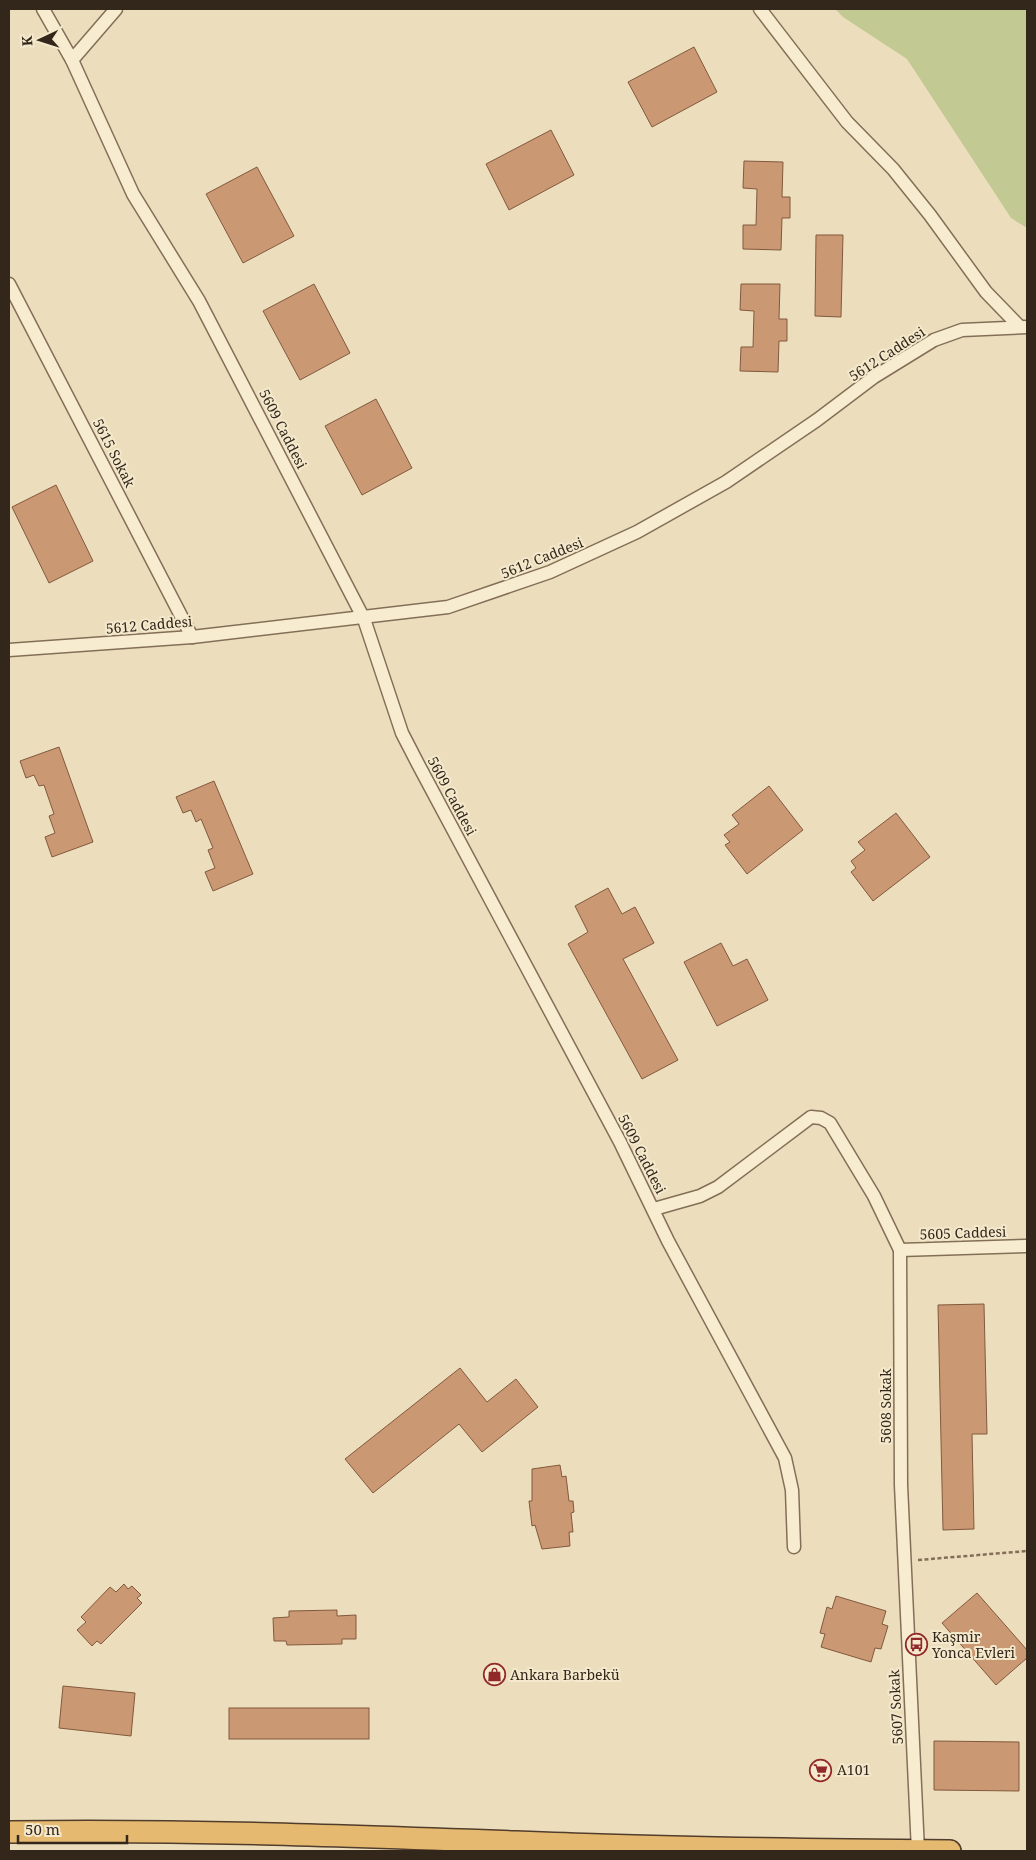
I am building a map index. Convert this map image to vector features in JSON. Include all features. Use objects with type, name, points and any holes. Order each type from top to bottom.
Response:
[{"type":"highway","points":[[9,1832],[91,1831],[530,1847],[950,1851]]},
{"type":"street","name":"5609 Caddesi","points":[[43,9],[72,60],[133,194],[199,301],[364,619],[402,733],[654,1209],[668,1241],[785,1458],[792,1490],[794,1547]]},
{"type":"street","points":[[72,60],[116,9]]},
{"type":"street","points":[[760,9],[847,122],[893,169],[930,215],[986,292],[1023,326]]},
{"type":"street","name":"5615 Sokak","points":[[9,284],[192,636]]},
{"type":"street","name":"5612 Caddesi","points":[[9,650],[192,636],[364,619],[448,608],[585,558],[637,532],[726,482],[817,420],[874,377],[934,340],[962,330],[1023,326]]},
{"type":"street","points":[[654,1209],[700,1196],[718,1187],[811,1117],[821,1118],[830,1124],[846,1148],[874,1196],[900,1250]]},
{"type":"street","name":"5605 Caddesi","points":[[900,1250],[1027,1246]]},
{"type":"street","name":"5608 Sokak","points":[[900,1250],[901,1485],[904,1562]]},
{"type":"street","name":"5607 Sokak","points":[[904,1562],[918,1851]]},
{"type":"path","points":[[904,1562],[1027,1550]]},
{"type":"green space","points":[[835,9],[1027,9],[1027,228],[1011,218],[907,59],[843,17]]},
{"type":"building","points":[[694,47],[717,92],[652,127],[628,82]]},
{"type":"building","points":[[551,130],[574,175],[509,210],[486,164]]},
{"type":"building","points":[[744,161],[783,162],[782,197],[790,197],[790,218],[782,218],[781,250],[743,249],[743,225],[756,225],[757,189],[743,188]]},
{"type":"building","points":[[257,167],[294,236],[243,263],[206,194]]},
{"type":"building","points":[[816,235],[843,235],[841,317],[815,316]]},
{"type":"building","points":[[314,284],[350,353],[300,380],[263,311]]},
{"type":"building","points":[[741,284],[780,284],[779,319],[787,319],[787,341],[779,341],[778,372],[740,371],[741,347],[753,347],[754,311],[740,310]]},
{"type":"building","points":[[376,399],[412,468],[362,495],[325,426]]},
{"type":"building","points":[[56,485],[93,561],[49,583],[12,507]]},
{"type":"building","points":[[59,747],[93,842],[52,857],[45,837],[55,833],[49,816],[54,814],[44,785],[39,786],[34,775],[26,778],[20,761]]},
{"type":"building","points":[[214,781],[253,874],[213,891],[205,872],[215,868],[208,850],[213,848],[201,819],[196,822],[191,810],[183,813],[176,797]]},
{"type":"building","points":[[769,786],[803,830],[747,874],[725,845],[730,842],[724,835],[739,824],[732,815]]},
{"type":"building","points":[[896,813],[930,857],[873,901],[851,872],[856,868],[851,861],[865,850],[858,842]]},
{"type":"building","points":[[608,888],[622,914],[635,907],[654,943],[623,959],[678,1060],[642,1079],[568,944],[588,932],[575,906]]},
{"type":"building","points":[[721,943],[733,966],[747,959],[768,1000],[717,1026],[684,962]]},
{"type":"building","points":[[984,1304],[987,1434],[972,1434],[974,1529],[943,1530],[938,1305]]},
{"type":"building","points":[[460,1368],[487,1402],[516,1379],[538,1407],[482,1452],[459,1424],[373,1493],[345,1459]]},
{"type":"building","points":[[560,1465],[562,1477],[566,1476],[569,1501],[573,1501],[574,1512],[571,1513],[573,1532],[569,1532],[570,1546],[542,1549],[535,1525],[532,1526],[529,1501],[532,1501],[532,1469]]},
{"type":"building","points":[[124,1584],[128,1589],[132,1586],[141,1595],[137,1598],[142,1603],[101,1644],[97,1641],[92,1646],[77,1630],[86,1622],[81,1617],[110,1587],[116,1592]]},
{"type":"building","points":[[977,1593],[1027,1650],[1027,1658],[996,1685],[942,1623]]},
{"type":"building","points":[[836,1596],[886,1611],[882,1624],[888,1626],[881,1649],[875,1648],[871,1662],[821,1647],[825,1634],[820,1633],[827,1607],[832,1609]]},
{"type":"building","points":[[337,1610],[337,1616],[356,1615],[356,1639],[342,1639],[342,1644],[287,1645],[286,1641],[274,1641],[273,1618],[289,1617],[289,1611]]},
{"type":"building","points":[[63,1686],[135,1693],[131,1736],[59,1728]]},
{"type":"building","points":[[229,1708],[369,1708],[369,1739],[229,1739]]},
{"type":"building","points":[[934,1741],[1019,1742],[1019,1791],[934,1790]]},
{"type":"place","name":"Kaşmir Yonca Evleri","points":[[916,1645]]},
{"type":"place","name":"Ankara Barbekü","points":[[494,1675]]},
{"type":"place","name":"A101","points":[[821,1770]]}]
